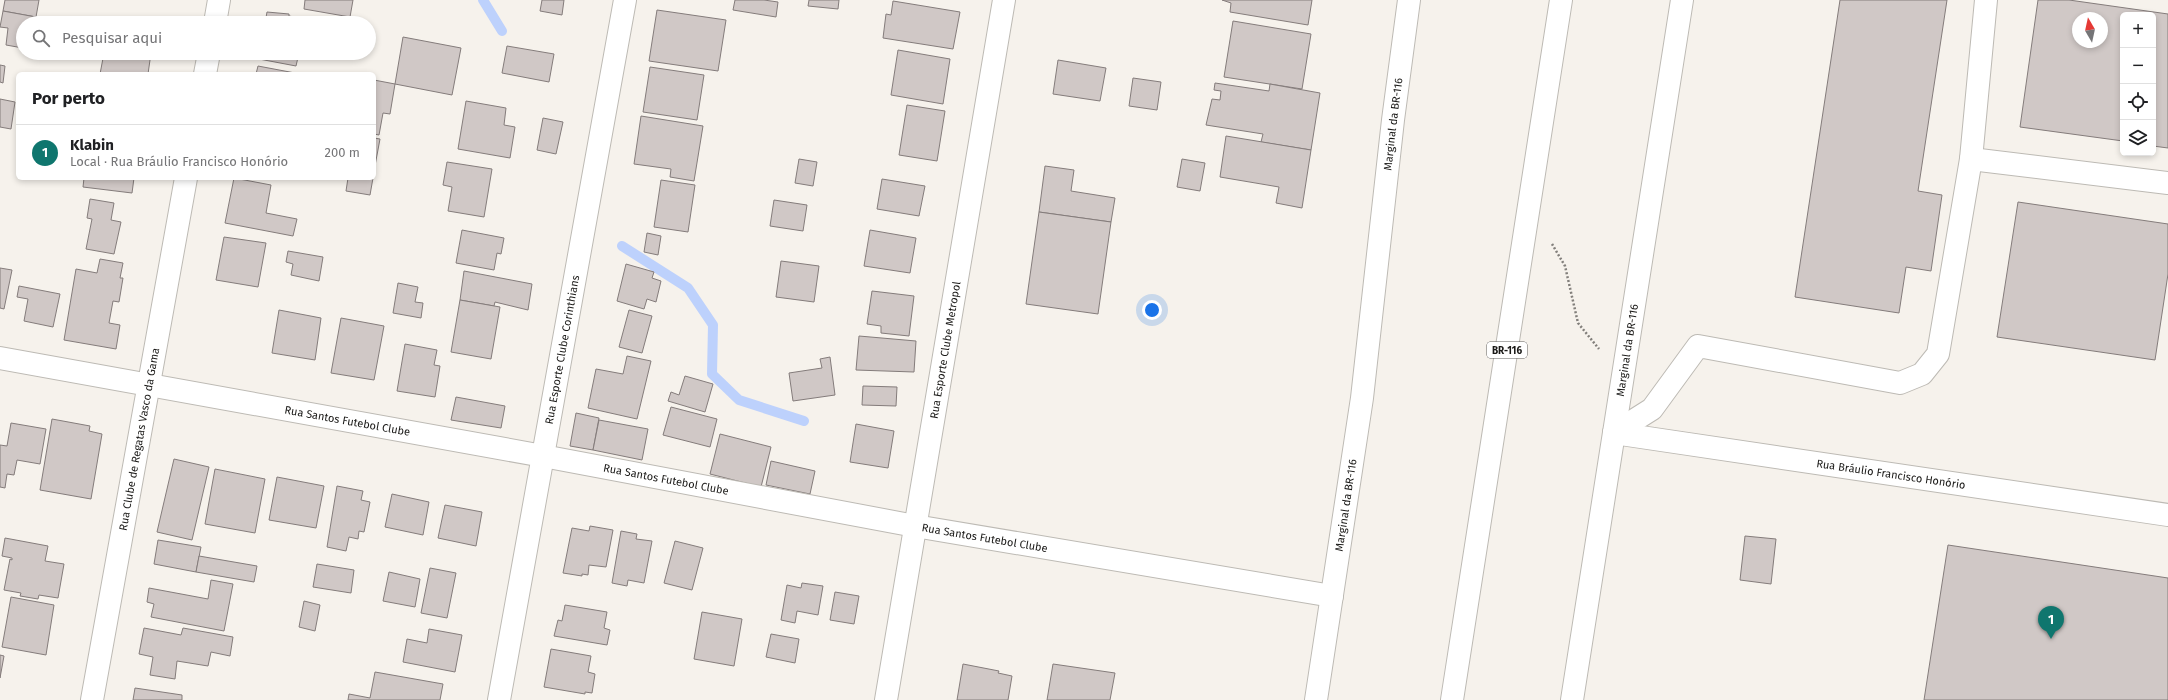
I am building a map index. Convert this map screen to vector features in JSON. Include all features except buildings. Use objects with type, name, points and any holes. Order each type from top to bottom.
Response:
[{"type":"main road","points":[[216,16],[219,0]]},
{"type":"main road","name":"Rua Esporte Clube Corinthians","points":[[499,700],[625,0]]},
{"type":"main road","name":"Rua Esporte Clube Metropol","points":[[886,700],[1004,0]]},
{"type":"main road","name":"Marginal da BR-116","points":[[1316,700],[1362,398],[1393,120],[1409,0]]},
{"type":"main road","name":"BR-116","points":[[1452,700],[1561,0]]},
{"type":"main road","name":"Marginal da BR-116","points":[[1572,700],[1682,0]]},
{"type":"main road","points":[[1614,433],[1652,409],[1698,346],[1900,383],[1922,374],[1938,354],[1971,159],[1986,0]]},
{"type":"main road","points":[[205,72],[208,60]]},
{"type":"main road","points":[[1971,159],[2168,184]]},
{"type":"main road","name":"Rua Clube de Regatas Vasco da Gama","points":[[92,700],[186,180]]},
{"type":"main road","name":"Rua Santos Futebol Clube","points":[[0,358],[543,456],[915,526],[1332,596]]},
{"type":"main road","name":"Rua Bráulio Francisco Honório","points":[[1614,433],[2168,515]]},
{"type":"path","points":[[1527,221],[1550,240],[1565,266],[1578,323],[1622,377]]},
{"type":"waterway","points":[[483,0],[502,31]]},
{"type":"waterway","points":[[622,246],[688,288],[713,325],[712,374],[739,400],[804,421]]},
{"type":"place","name":"Klabin","points":[[2051,639]]}]
